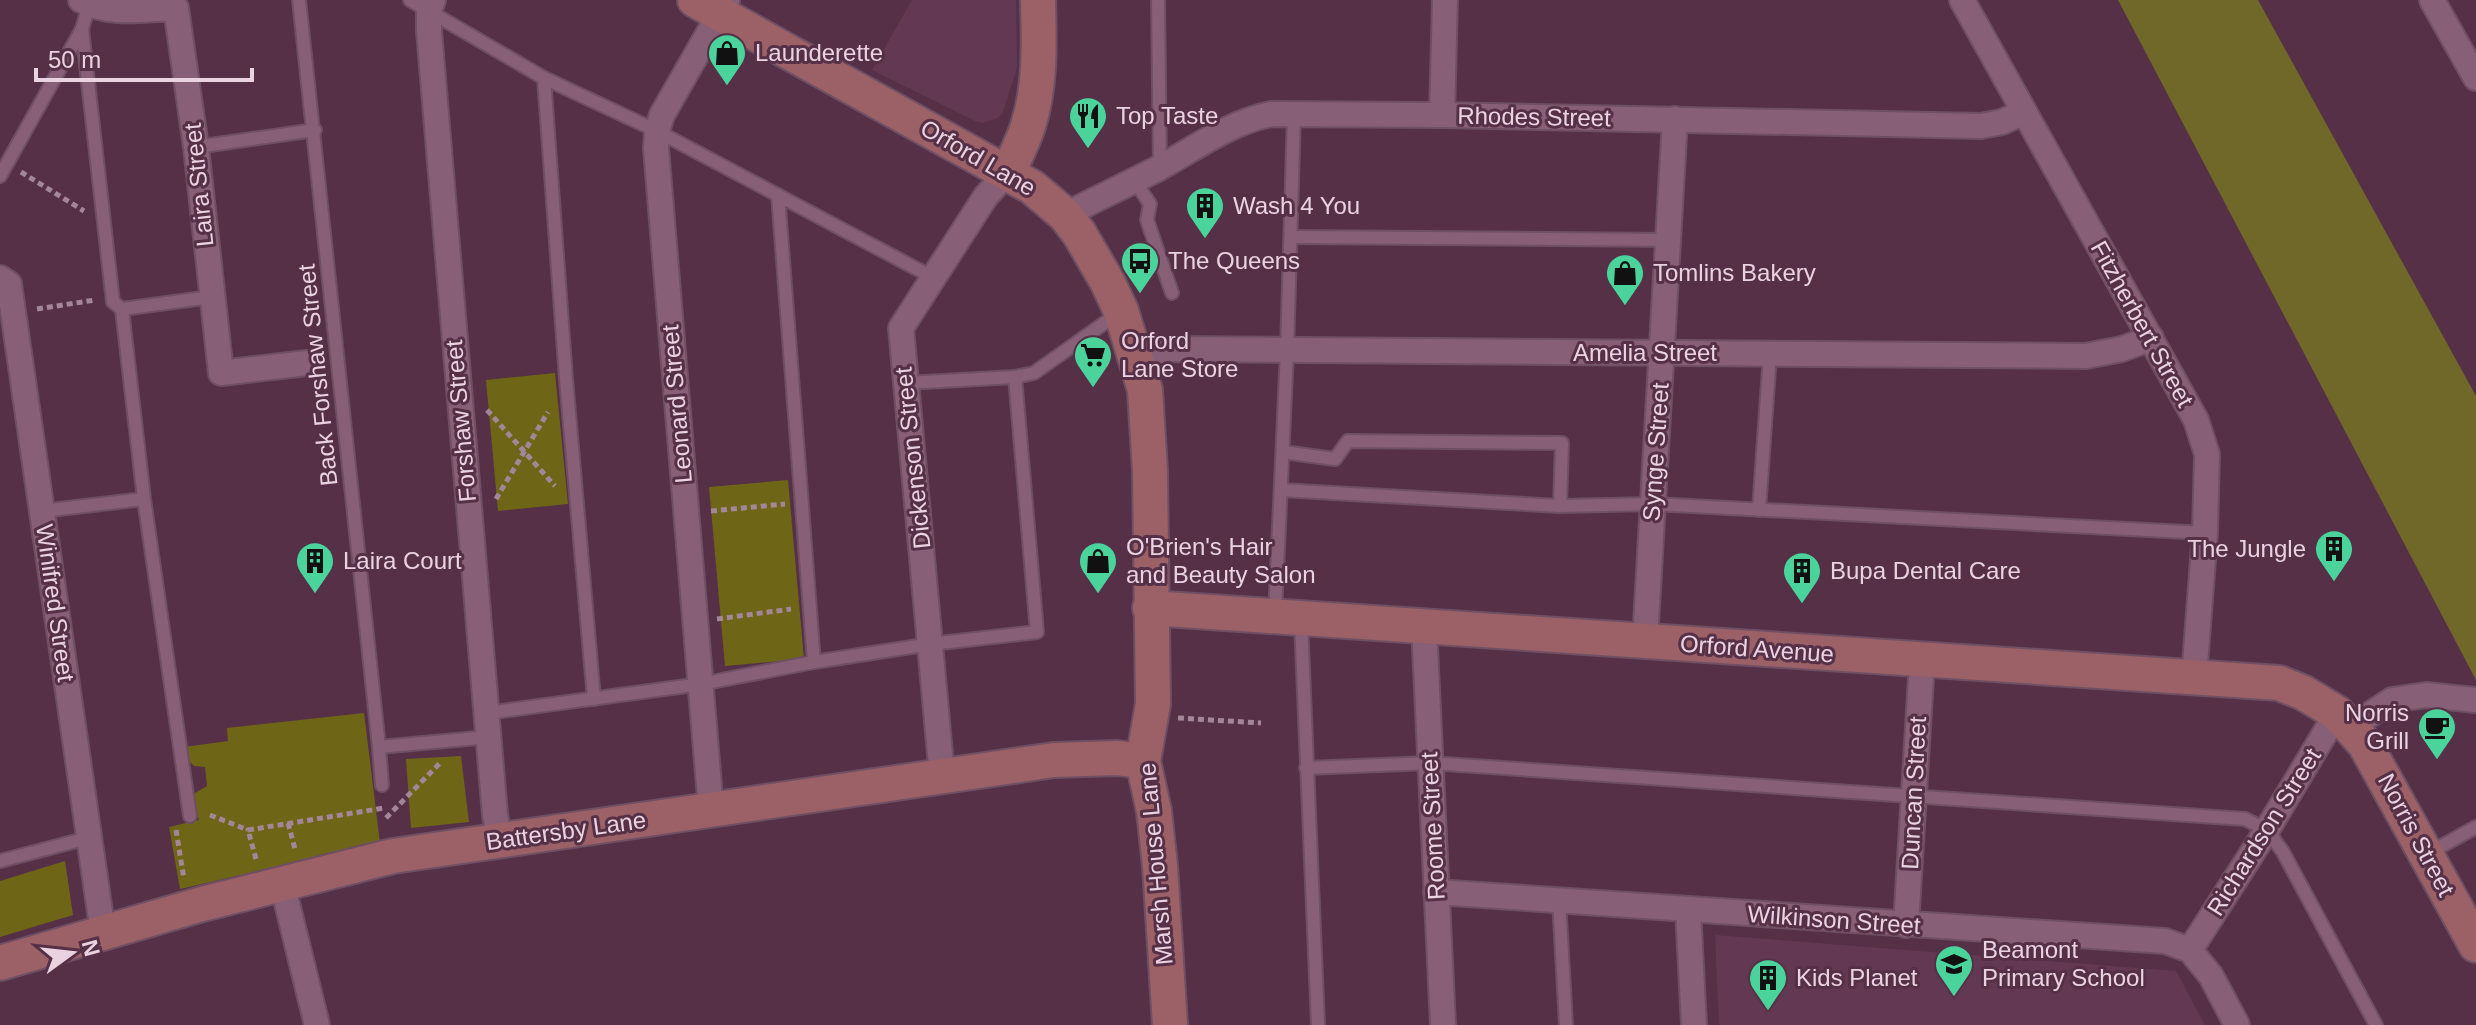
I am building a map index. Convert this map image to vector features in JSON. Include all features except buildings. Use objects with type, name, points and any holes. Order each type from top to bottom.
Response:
[{"type":"street","points":[[1008,172],[1027,129],[1035,95],[1039,57],[1038,0]]},
{"type":"street","points":[[1442,115],[1445,0]]},
{"type":"street","name":"Fitzherbert Street","points":[[1962,0],[2196,420],[2207,454],[2205,533],[2194,678]]},
{"type":"street","points":[[2432,0],[2476,78]]},
{"type":"street","name":"Laira Street","points":[[85,2],[118,9],[176,8],[196,147],[221,373],[307,363]]},
{"type":"street","name":"Forshaw Street","points":[[424,4],[429,31],[472,536],[480,730],[500,841]]},
{"type":"street","name":"Orford Lane","points":[[714,5],[1008,172],[1032,187],[1065,215],[1093,257],[1121,311],[1145,390],[1150,442],[1150,608]]},
{"type":"street","name":"Leonard Street","points":[[711,810],[657,164],[657,131],[714,5]]},
{"type":"street","name":"Rhodes Street","points":[[1065,215],[1238,123],[1271,114],[1981,126],[2002,122],[2024,112]]},
{"type":"street","name":"Synge Street","points":[[1645,641],[1675,119]]},
{"type":"street","name":"Dickenson Street","points":[[942,776],[901,328],[986,196],[1008,172]]},
{"type":"street","name":"Winifred Street","points":[[0,278],[9,284],[103,933]]},
{"type":"street","name":"Amelia Street","points":[[1137,357],[1175,349],[2086,356],[2122,349],[2151,338]]},
{"type":"street","name":"Orford Avenue","points":[[1150,608],[2279,683],[2304,693],[2344,720]]},
{"type":"street","name":"Marsh House Lane","points":[[1150,608],[1153,704],[1143,761],[1154,811],[1160,866],[1170,1025]]},
{"type":"street","name":"Roome Street","points":[[1424,626],[1443,1025]]},
{"type":"street","name":"Duncan Street","points":[[1906,925],[1922,661]]},
{"type":"street","points":[[2344,720],[2392,700],[2426,695],[2476,700]]},
{"type":"street","name":"Richardson Street","points":[[2190,950],[2267,830],[2344,720]]},
{"type":"street","name":"Norris Street","points":[[2344,720],[2377,763],[2476,945]]},
{"type":"street","name":"Battersby Lane","points":[[0,963],[281,876],[393,856],[1062,760],[1117,758],[1143,761]]},
{"type":"street","points":[[281,876],[317,1025]]},
{"type":"street","name":"Wilkinson Street","points":[[1436,892],[2165,941],[2190,950]]},
{"type":"street","points":[[1688,910],[1694,1025]]},
{"type":"street","points":[[2190,950],[2211,976],[2237,1025]]},
{"type":"lane","name":"Back Forshaw Street","points":[[299,0],[382,785]]},
{"type":"lane","points":[[1158,0],[1160,167]]},
{"type":"lane","points":[[85,2],[82,29],[112,298],[122,309],[144,499],[190,816]]},
{"type":"lane","points":[[424,4],[544,78],[657,131],[932,277]]},
{"type":"lane","points":[[0,176],[82,29]]},
{"type":"lane","points":[[544,78],[594,699]]},
{"type":"lane","points":[[1294,113],[1281,490],[1288,617],[1306,768],[1318,1025]]},
{"type":"lane","points":[[196,147],[315,130]]},
{"type":"lane","points":[[1134,180],[1150,204],[1147,220],[1172,293]]},
{"type":"lane","points":[[778,195],[814,662]]},
{"type":"lane","points":[[1291,237],[1669,240]]},
{"type":"lane","points":[[122,309],[211,297]]},
{"type":"lane","points":[[906,383],[1015,377],[1034,373],[1121,311]]},
{"type":"lane","points":[[1759,510],[1770,354]]},
{"type":"lane","points":[[379,747],[480,730],[594,699],[701,684],[931,644],[1037,632],[1015,377]]},
{"type":"lane","points":[[1283,452],[1335,459],[1348,441],[1562,443],[1560,506]]},
{"type":"lane","points":[[1281,490],[1560,506],[1653,504],[2205,533]]},
{"type":"lane","points":[[42,511],[144,499]]},
{"type":"lane","points":[[1306,768],[1430,763],[2245,819],[2267,830],[2283,852],[2376,1025]]},
{"type":"lane","points":[[2426,854],[2476,827]]},
{"type":"lane","points":[[0,860],[88,838]]},
{"type":"lane","points":[[1559,900],[1566,1025]]},
{"type":"path","points":[[7,163],[106,224]]},
{"type":"path","points":[[13,312],[112,298]]},
{"type":"path","points":[[457,377],[578,510]]},
{"type":"path","points":[[472,536],[525,453],[566,379]]},
{"type":"path","points":[[686,514],[802,503]]},
{"type":"path","points":[[697,621],[811,606]]},
{"type":"path","points":[[1175,718],[1261,723]]},
{"type":"path","points":[[386,818],[480,730]]},
{"type":"path","points":[[382,785],[393,856]]},
{"type":"path","points":[[281,876],[248,830],[384,808]]},
{"type":"path","points":[[281,876],[288,823]]},
{"type":"shaded area","points":[[912,0],[1016,0],[1017,68],[1003,112],[998,118],[983,123],[975,121],[872,70]]},
{"type":"shaded area","points":[[2118,0],[2258,0],[2476,396],[2476,680]]},
{"type":"shaded area","points":[[555,373],[568,504],[498,511],[486,380]]},
{"type":"shaded area","points":[[788,480],[804,659],[725,666],[709,487]]},
{"type":"shaded area","points":[[364,713],[380,843],[180,889],[169,827],[199,820],[190,796],[207,786],[205,767],[194,766],[186,758],[184,747],[228,741],[227,728]]},
{"type":"shaded area","points":[[461,756],[469,822],[411,828],[406,759]]},
{"type":"shaded area","points":[[65,861],[73,915],[0,937],[0,881]]},
{"type":"shaded area","name":"Beamont Primary School","points":[[1715,935],[2176,971],[2205,1025],[1719,1025]]},
{"type":"place","name":"Launderette","points":[[727,87]]},
{"type":"place","name":"Top Taste","points":[[1088,150]]},
{"type":"place","name":"Wash 4 You","points":[[1205,240]]},
{"type":"place","name":"The Queens","points":[[1140,295]]},
{"type":"place","name":"Tomlins Bakery","points":[[1625,307]]},
{"type":"place","name":"Orford Lane Store","points":[[1093,389]]},
{"type":"place","name":"The Jungle","points":[[2334,583]]},
{"type":"place","name":"Laira Court","points":[[315,595]]},
{"type":"place","name":"O'Brien's Hair and Beauty Salon","points":[[1098,595]]},
{"type":"place","name":"Bupa Dental Care","points":[[1802,605]]},
{"type":"place","name":"Norris Grill","points":[[2437,761]]},
{"type":"place","name":"Beamont Primary School","points":[[1954,998]]},
{"type":"place","name":"Kids Planet","points":[[1768,1012]]}]
